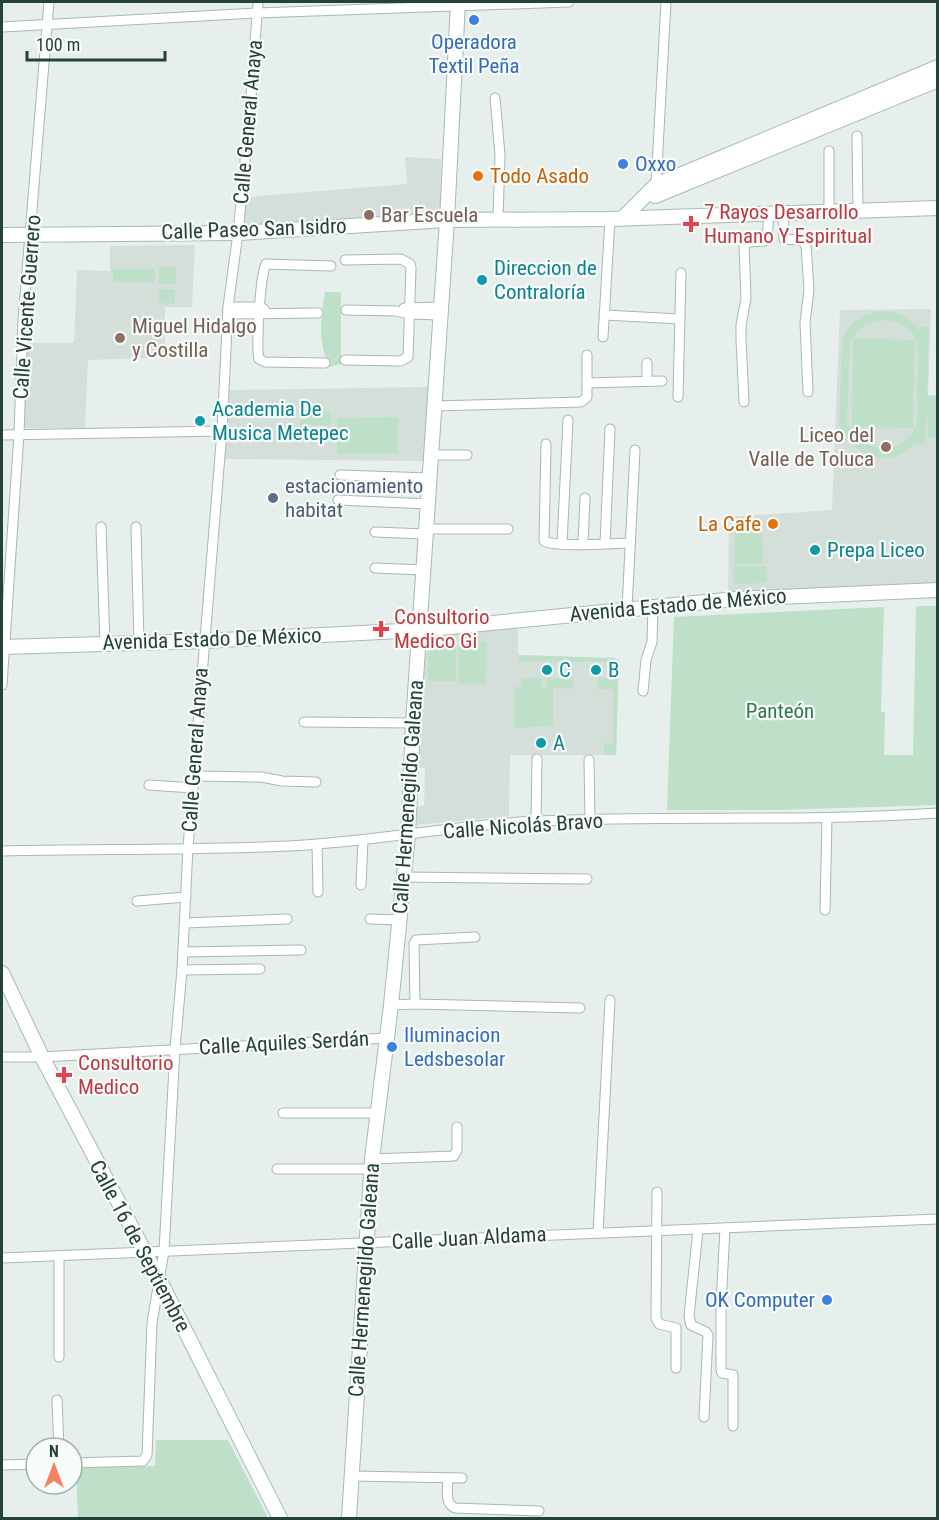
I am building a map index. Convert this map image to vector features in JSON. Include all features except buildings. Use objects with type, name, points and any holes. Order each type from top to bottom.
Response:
[{"type":"main road","name":"Calle Hermenegildo Galeana","points":[[349,1518],[372,1164],[408,835],[413,723],[447,220],[458,3]]},
{"type":"main road","points":[[616,218],[655,190],[938,67]]},
{"type":"main road","points":[[655,190],[938,80]]},
{"type":"main road","points":[[655,190],[655,217]]},
{"type":"main road","name":"Calle Paseo San Isidro","points":[[2,235],[238,233],[447,220],[616,218],[938,208]]},
{"type":"main road","name":"Avenida Estado de México","points":[[420,630],[736,599],[938,590]]},
{"type":"main road","name":"Avenida Estado De México","points":[[3,647],[204,641],[420,630]]},
{"type":"main road","name":"Calle 16 de Septiembre","points":[[2,973],[42,1057],[160,1281],[280,1518]]},
{"type":"street","name":"Calle Vicente Guerrero","points":[[2,685],[19,434],[23,320],[49,2]]},
{"type":"street","name":"Calle General Anaya","points":[[84,1463],[143,1461],[147,1455],[149,1441],[152,1323],[164,1251],[175,1049],[183,969],[188,847],[222,431],[228,310],[238,233],[258,2]]},
{"type":"street","points":[[2,27],[458,3],[569,2]]},
{"type":"street","points":[[655,190],[666,2]]},
{"type":"street","points":[[495,98],[500,154],[498,219]]},
{"type":"street","points":[[857,136],[858,211]]},
{"type":"street","points":[[829,152],[829,212]]},
{"type":"street","points":[[776,213],[784,239],[804,242],[806,245],[809,290],[805,322],[808,392]]},
{"type":"street","points":[[744,402],[741,326],[746,298],[744,245],[747,242],[767,240],[776,213]]},
{"type":"street","points":[[603,337],[616,218]]},
{"type":"street","points":[[345,260],[401,259],[406,261],[411,268],[409,354],[405,360],[345,360]]},
{"type":"street","points":[[325,363],[261,361],[258,356],[260,311],[263,271],[266,264],[331,266]]},
{"type":"street","points":[[678,397],[681,273]]},
{"type":"street","points":[[228,310],[318,313]]},
{"type":"street","points":[[346,310],[440,311]]},
{"type":"street","points":[[604,315],[680,319]]},
{"type":"street","points":[[435,406],[581,402],[587,397],[587,355]]},
{"type":"street","points":[[647,363],[647,381]]},
{"type":"street","points":[[587,383],[662,381]]},
{"type":"street","points":[[562,544],[568,420]]},
{"type":"street","points":[[605,543],[610,429]]},
{"type":"street","points":[[2,435],[222,431]]},
{"type":"street","points":[[546,444],[543,538],[549,543],[562,544],[630,543]]},
{"type":"street","points":[[627,608],[635,450]]},
{"type":"street","points":[[432,455],[467,455]]},
{"type":"street","points":[[340,475],[430,478]]},
{"type":"street","points":[[583,543],[585,498]]},
{"type":"street","points":[[338,500],[429,504]]},
{"type":"street","points":[[101,527],[105,643]]},
{"type":"street","points":[[136,527],[139,642]]},
{"type":"street","points":[[375,532],[508,529]]},
{"type":"street","points":[[375,568],[424,570]]},
{"type":"street","points":[[643,691],[646,660],[652,642],[653,607]]},
{"type":"street","points":[[304,722],[413,723]]},
{"type":"street","points":[[536,821],[537,759]]},
{"type":"street","points":[[589,760],[590,820]]},
{"type":"street","points":[[194,776],[261,777],[282,781],[316,782]]},
{"type":"street","points":[[149,785],[193,788]]},
{"type":"street","name":"Calle Nicolás Bravo","points":[[2,851],[317,844],[363,841],[456,828],[536,821],[827,818],[938,813]]},
{"type":"street","points":[[825,910],[827,818]]},
{"type":"street","points":[[361,885],[363,841]]},
{"type":"street","points":[[317,844],[318,892]]},
{"type":"street","points":[[404,877],[587,879]]},
{"type":"street","points":[[137,901],[186,897]]},
{"type":"street","points":[[370,919],[400,920]]},
{"type":"street","points":[[185,923],[286,920]]},
{"type":"street","points":[[415,1004],[414,945],[416,940],[475,937]]},
{"type":"street","points":[[183,952],[301,950]]},
{"type":"street","points":[[183,969],[260,969]]},
{"type":"street","points":[[598,1233],[610,1000]]},
{"type":"street","points":[[391,1005],[580,1008]]},
{"type":"street","name":"Calle Aquiles Serdán","points":[[2,1058],[387,1038]]},
{"type":"street","points":[[283,1113],[378,1113]]},
{"type":"street","points":[[277,1169],[372,1164],[454,1156],[457,1150],[457,1127]]},
{"type":"street","points":[[657,1192],[656,1318],[659,1324],[676,1328],[676,1368]]},
{"type":"street","name":"Calle Juan Aldama","points":[[2,1258],[938,1220]]},
{"type":"street","points":[[725,1228],[721,1305],[721,1370],[722,1373],[733,1375],[733,1426]]},
{"type":"street","points":[[698,1230],[689,1316],[691,1325],[708,1335],[704,1417]]},
{"type":"street","points":[[59,1256],[59,1357]]},
{"type":"street","points":[[57,1400],[58,1436]]},
{"type":"street","points":[[2,1465],[24,1464]]},
{"type":"street","points":[[351,1476],[462,1478]]},
{"type":"street","points":[[448,1479],[448,1500],[451,1507],[539,1511]]},
{"type":"shaded area","points":[[405,157],[441,159],[440,215],[244,227],[246,197],[407,184]]},
{"type":"shaded area","name":"Miguel Hidalgo y Costilla","points":[[195,245],[192,307],[165,307],[165,354],[152,355],[152,358],[88,360],[85,428],[24,428],[27,343],[74,343],[77,270],[110,271],[110,246]]},
{"type":"shaded area","name":"Liceo del Valle de Toluca","points":[[931,309],[928,395],[938,396],[937,588],[728,596],[729,517],[832,510],[840,310]]},
{"type":"shaded area","points":[[429,387],[427,461],[224,459],[229,390]]},
{"type":"shaded area","points":[[518,626],[518,655],[619,659],[616,755],[510,755],[509,816],[417,825],[417,806],[424,806],[425,768],[418,768],[425,636]]},
{"type":"green space","points":[[159,267],[176,267],[176,284],[159,284]]},
{"type":"green space","points":[[113,269],[155,269],[155,282],[113,282]]},
{"type":"green space","points":[[159,289],[175,289],[175,304],[159,303]]},
{"type":"green space","points":[[325,292],[341,292],[341,364],[330,367],[322,339],[321,321]]},
{"type":"green space","points":[[875,312],[898,314],[908,319],[920,330],[920,326],[929,327],[927,396],[937,396],[938,438],[928,438],[927,407],[925,444],[916,445],[915,442],[906,451],[884,458],[863,452],[853,445],[839,425],[844,335],[862,316]],"holes":[[[880,320],[895,322],[905,327],[916,342],[919,363],[917,421],[914,430],[905,440],[889,448],[880,448],[858,437],[847,423],[850,341],[865,324]]]},
{"type":"green space","points":[[853,338],[915,340],[913,428],[852,427]]},
{"type":"green space","points":[[301,410],[331,411],[331,425],[300,425]]},
{"type":"green space","points":[[398,417],[398,454],[337,454],[337,418]]},
{"type":"green space","points":[[734,517],[761,517],[763,564],[735,564]]},
{"type":"green space","points":[[766,566],[767,583],[734,584],[733,567]]},
{"type":"green space","name":"Panteón","points":[[916,606],[937,606],[937,805],[776,810],[667,810],[674,617],[884,607],[881,712],[885,712],[884,755],[913,755]]},
{"type":"green space","points":[[428,641],[456,641],[456,681],[428,681]]},
{"type":"green space","points":[[459,641],[487,642],[486,684],[458,683]]},
{"type":"green space","points":[[519,655],[615,658],[615,662],[519,661]]},
{"type":"green space","points":[[521,678],[542,678],[542,688],[547,687],[547,678],[573,678],[573,689],[553,688],[553,726],[514,728],[514,687],[521,687]]},
{"type":"green space","points":[[598,678],[618,678],[616,755],[604,755],[604,744],[613,743],[613,689],[598,689]]},
{"type":"green space","points":[[156,1440],[228,1440],[268,1518],[78,1518],[77,1496],[84,1496],[84,1468],[155,1466]]},
{"type":"place","name":"Operadora Textil Peña","points":[[474,20]]},
{"type":"place","name":"Oxxo","points":[[623,164]]},
{"type":"place","name":"Todo Asado","points":[[478,176]]},
{"type":"place","name":"Bar Escuela","points":[[369,215]]},
{"type":"place","name":"7 Rayos Desarrollo Humano Y Espiritual","points":[[691,224]]},
{"type":"place","name":"Direccion de Contraloría","points":[[482,280]]},
{"type":"place","name":"Miguel Hidalgo y Costilla","points":[[120,338]]},
{"type":"place","name":"Academia De Musica Metepec","points":[[200,421]]},
{"type":"place","name":"Liceo del Valle de Toluca","points":[[886,447]]},
{"type":"place","name":"estacionamiento habitat","points":[[273,498]]},
{"type":"place","name":"La Cafe","points":[[773,524]]},
{"type":"place","name":"Prepa Liceo","points":[[815,550]]},
{"type":"place","name":"Consultorio Medico Gi","points":[[381,629]]},
{"type":"place","name":"C","points":[[547,670]]},
{"type":"place","name":"B","points":[[596,670]]},
{"type":"place","name":"A","points":[[541,743]]},
{"type":"place","name":"Iluminacion Ledsbesolar","points":[[392,1047]]},
{"type":"place","name":"Consultorio Medico","points":[[64,1075]]},
{"type":"place","name":"OK Computer","points":[[827,1300]]}]
